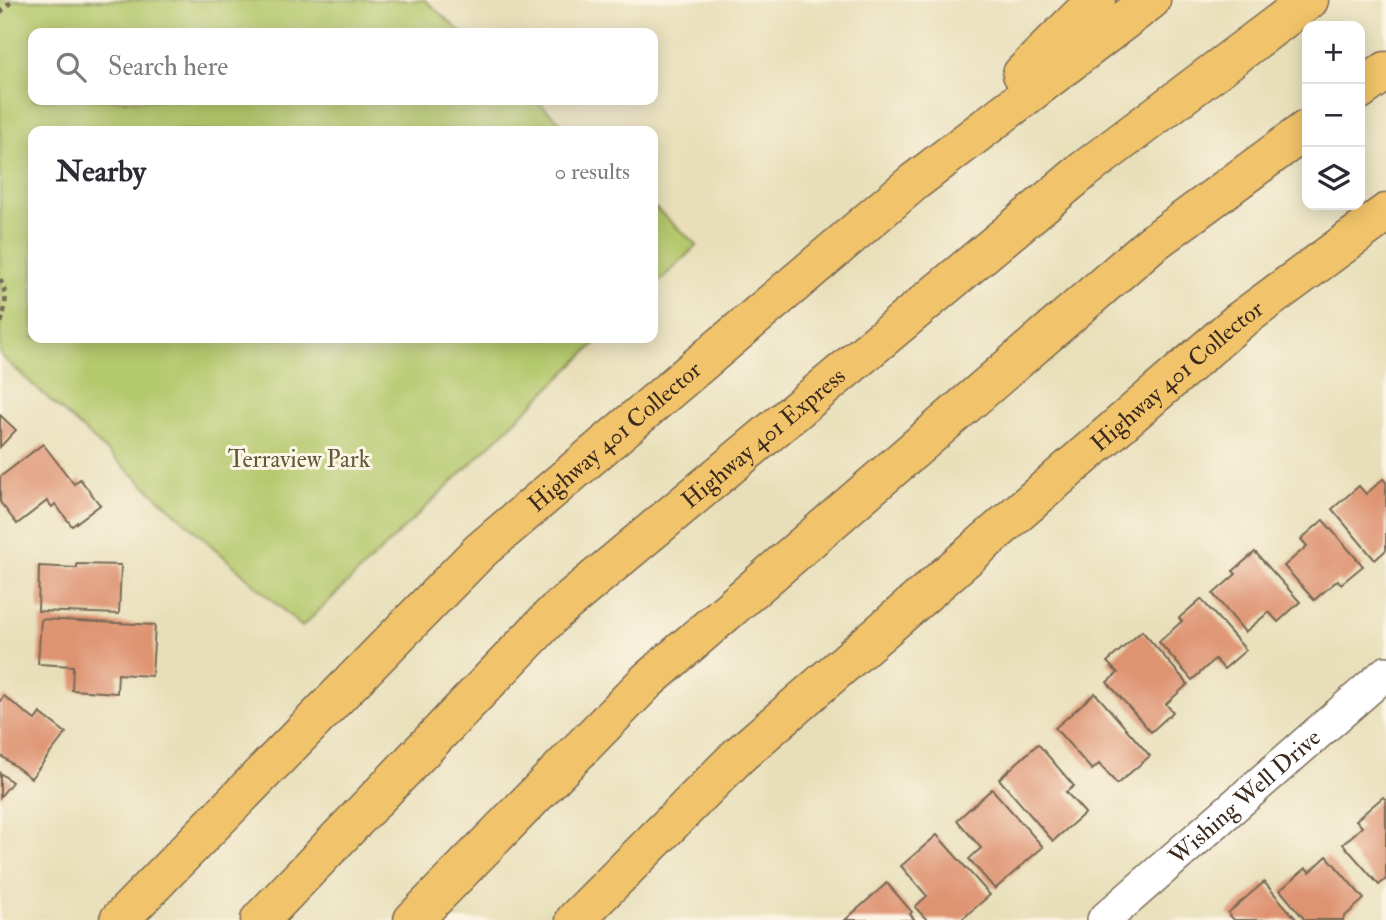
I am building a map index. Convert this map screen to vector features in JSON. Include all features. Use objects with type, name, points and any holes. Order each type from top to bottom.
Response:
[{"type":"highway","points":[[914,182],[1096,0]]},
{"type":"highway","name":"Highway 401 Collector","points":[[119,920],[480,551],[914,182],[1151,0]]},
{"type":"highway","name":"Highway 401 Express","points":[[260,920],[555,612],[1084,170],[1309,0]]},
{"type":"highway","points":[[1365,86],[1386,71]]},
{"type":"highway","points":[[413,920],[647,681],[1150,245],[1302,133]]},
{"type":"highway","name":"Highway 401 Collector","points":[[575,920],[738,756],[1238,323],[1386,214]]},
{"type":"street","name":"Wishing Well Drive","points":[[1104,920],[1386,673]]},
{"type":"path","points":[[0,13],[13,0]]},
{"type":"path","points":[[0,279],[7,305],[0,327]]},
{"type":"green space","name":"Terraview Park","points":[[0,0],[425,0],[456,28],[28,28],[28,105],[541,105],[565,126],[28,126],[28,343],[596,343],[302,627],[0,355]]},
{"type":"green space","points":[[658,210],[697,245],[658,283]]},
{"type":"building","points":[[0,415],[16,430],[0,447]]},
{"type":"building","points":[[43,444],[74,484],[80,479],[100,505],[72,526],[55,504],[52,507],[47,501],[17,524],[0,502],[0,477]]},
{"type":"building","points":[[1383,479],[1386,482],[1386,550],[1375,560],[1332,509],[1359,486],[1366,494]]},
{"type":"building","points":[[1323,520],[1363,566],[1341,584],[1338,580],[1314,600],[1284,566],[1307,546],[1301,539]]},
{"type":"building","points":[[1255,552],[1300,602],[1278,622],[1269,612],[1245,632],[1213,594],[1236,574],[1233,571]]},
{"type":"building","points":[[77,564],[121,565],[119,614],[38,611],[39,566],[77,568]]},
{"type":"building","points":[[1201,599],[1246,650],[1224,669],[1215,659],[1192,680],[1159,642],[1182,621],[1179,618]]},
{"type":"building","points":[[41,619],[155,625],[152,676],[118,674],[117,693],[72,690],[73,666],[38,664]]},
{"type":"building","points":[[1142,631],[1188,684],[1166,704],[1173,712],[1151,732],[1107,682],[1118,673],[1107,662]]},
{"type":"building","points":[[1095,693],[1150,756],[1117,784],[1099,764],[1092,770],[1055,728]]},
{"type":"building","points":[[4,696],[35,720],[40,713],[66,733],[31,778],[0,755],[0,701]]},
{"type":"building","points":[[1038,744],[1074,786],[1066,792],[1085,813],[1053,841],[999,779]]},
{"type":"building","points":[[0,773],[12,782],[0,797]]},
{"type":"building","points":[[992,789],[1043,847],[995,889],[969,859],[981,848],[957,820]]},
{"type":"building","points":[[1383,797],[1386,800],[1386,879],[1379,885],[1343,844],[1362,827],[1356,820]]},
{"type":"building","points":[[937,835],[990,895],[961,920],[927,920],[915,907],[927,896],[901,866]]},
{"type":"building","points":[[1327,856],[1364,899],[1343,920],[1305,920],[1280,890],[1306,868],[1310,872]]},
{"type":"building","points":[[1264,882],[1297,920],[1234,920],[1228,913]]},
{"type":"building","points":[[887,883],[912,912],[910,914],[915,920],[845,920]]}]
